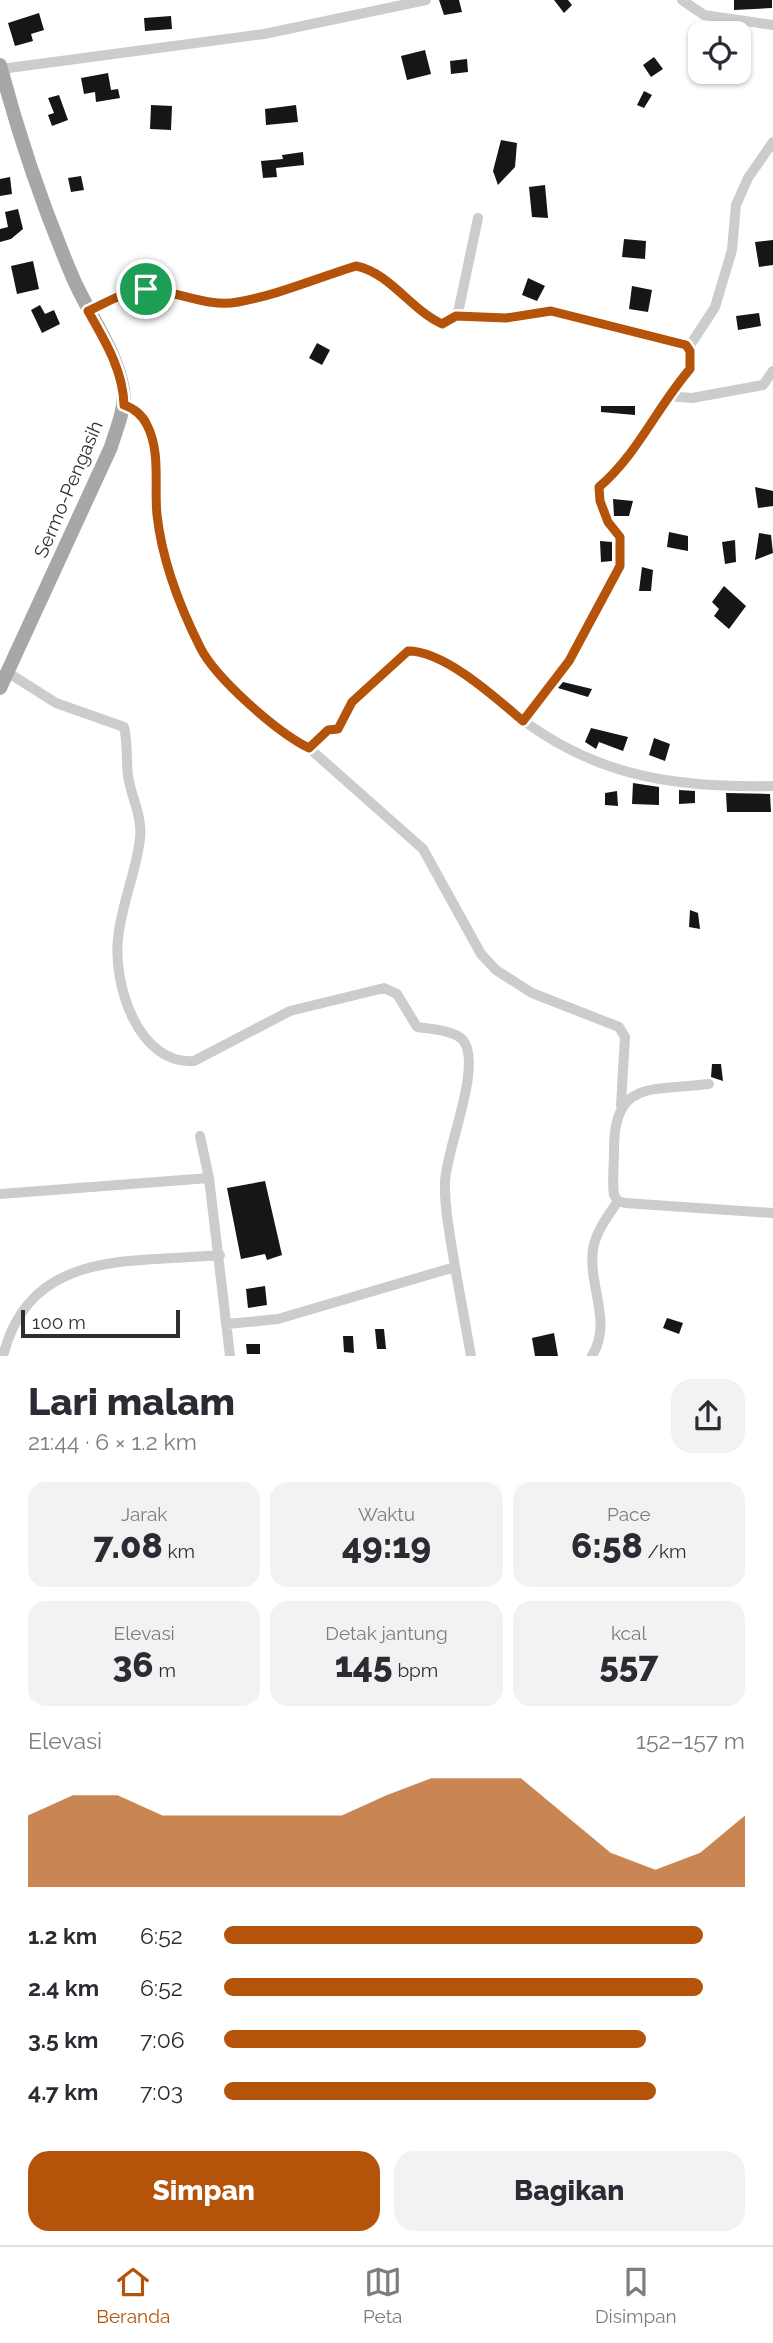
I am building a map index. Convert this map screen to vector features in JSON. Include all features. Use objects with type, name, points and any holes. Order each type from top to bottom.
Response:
[{"type":"main road","name":"Sermo-Pengasih","points":[[0,67],[61,250],[88,311],[111,352],[124,405],[111,447],[0,688]]},
{"type":"street","points":[[0,67],[264,34],[426,0]]},
{"type":"street","points":[[682,0],[704,15],[773,25]]},
{"type":"street","points":[[0,116],[15,111]]},
{"type":"street","points":[[523,721],[569,661],[620,566],[620,537],[608,522],[600,501],[599,487],[622,467],[667,396],[690,369],[689,347],[715,307],[732,250],[736,205],[748,178],[773,142]]},
{"type":"street","points":[[456,316],[478,218]]},
{"type":"street","points":[[88,311],[146,289],[191,300],[236,303],[313,282],[356,266],[367,268],[434,320],[445,323],[456,316],[506,318],[551,311],[689,347]]},
{"type":"street","points":[[667,396],[692,398],[763,385],[773,371]]},
{"type":"street","points":[[124,405],[131,407],[148,426],[153,444],[161,538],[176,590],[200,648],[242,697],[275,723],[285,736],[309,748],[423,849],[481,954],[496,970],[532,993],[619,1027],[625,1037],[621,1105],[613,1125],[613,1181],[618,1201],[598,1230],[593,1250],[602,1341],[592,1356]]},
{"type":"street","points":[[309,748],[328,730],[338,729],[352,702],[408,651],[425,654],[467,677],[523,721],[584,759],[615,770],[709,787],[773,786]]},
{"type":"street","points":[[7,672],[56,703],[124,727],[128,776],[141,831],[117,942],[131,1015],[138,1031],[151,1045],[185,1062],[194,1061],[290,1011],[384,988],[397,994],[417,1027],[449,1033],[463,1041],[467,1050],[467,1081],[447,1158],[445,1184],[455,1267],[471,1356]]},
{"type":"street","points":[[621,1105],[642,1092],[709,1084]]},
{"type":"street","points":[[200,1136],[220,1255],[230,1356]]},
{"type":"street","points":[[0,1194],[208,1178]]},
{"type":"street","points":[[618,1201],[773,1213]]},
{"type":"street","points":[[4,1356],[19,1315],[57,1278],[94,1266],[220,1255]]},
{"type":"street","points":[[228,1325],[278,1319],[455,1267]]},
{"type":"building","points":[[439,0],[459,0],[462,12],[444,15]]},
{"type":"building","points":[[554,0],[568,0],[572,5],[564,13]]},
{"type":"building","points":[[734,0],[772,0],[772,8],[734,10]]},
{"type":"building","points":[[39,13],[44,30],[31,34],[33,41],[15,46],[8,23]]},
{"type":"building","points":[[171,16],[172,29],[145,31],[144,18]]},
{"type":"building","points":[[425,50],[431,74],[407,80],[401,56]]},
{"type":"building","points":[[654,57],[663,69],[651,77],[643,65]]},
{"type":"building","points":[[467,59],[468,72],[451,74],[450,61]]},
{"type":"building","points":[[108,73],[111,90],[118,89],[120,98],[96,102],[95,92],[84,94],[81,78]]},
{"type":"building","points":[[644,91],[652,95],[644,108],[637,105]]},
{"type":"building","points":[[59,95],[68,120],[52,126],[48,115],[54,113],[48,98]]},
{"type":"building","points":[[151,105],[172,106],[171,130],[150,129]]},
{"type":"building","points":[[296,105],[298,122],[266,125],[265,109]]},
{"type":"building","points":[[501,140],[517,143],[515,167],[498,185],[493,171]]},
{"type":"building","points":[[303,152],[304,165],[276,168],[277,177],[263,178],[261,161],[283,159],[282,155]]},
{"type":"building","points":[[81,176],[84,190],[71,192],[68,178]]},
{"type":"building","points":[[10,177],[12,194],[0,196],[0,179]]},
{"type":"building","points":[[545,185],[548,218],[532,217],[529,187]]},
{"type":"building","points":[[18,209],[23,229],[11,239],[0,242],[0,229],[8,227],[5,212]]},
{"type":"building","points":[[624,239],[646,241],[645,259],[622,257]]},
{"type":"building","points":[[773,240],[773,265],[759,267],[755,242]]},
{"type":"building","points":[[33,261],[39,289],[17,294],[11,266]]},
{"type":"building","points":[[528,278],[545,286],[537,301],[522,295]]},
{"type":"building","points":[[632,286],[652,290],[648,312],[629,309]]},
{"type":"building","points":[[145,297],[158,300],[154,318],[130,313],[132,300]]},
{"type":"building","points":[[40,305],[45,314],[54,310],[60,324],[42,333],[31,310]]},
{"type":"building","points":[[759,313],[761,326],[738,330],[736,316]]},
{"type":"building","points":[[317,343],[330,350],[322,365],[309,358]]},
{"type":"building","points":[[601,406],[635,406],[635,415],[601,412]]},
{"type":"building","points":[[755,487],[773,491],[773,506],[758,508]]},
{"type":"building","points":[[613,499],[633,501],[629,516],[614,516]]},
{"type":"building","points":[[669,532],[688,536],[688,551],[667,547]]},
{"type":"building","points":[[759,533],[771,535],[773,553],[755,560]]},
{"type":"building","points":[[735,540],[736,562],[725,564],[722,542]]},
{"type":"building","points":[[600,541],[612,542],[612,561],[601,562]]},
{"type":"building","points":[[642,567],[653,570],[651,591],[639,591]]},
{"type":"building","points":[[724,586],[746,606],[729,629],[714,616],[719,609],[712,602]]},
{"type":"building","points":[[563,682],[592,689],[588,697],[558,688]]},
{"type":"building","points":[[591,728],[628,737],[623,751],[599,742],[596,749],[585,742]]},
{"type":"building","points":[[654,738],[670,744],[665,761],[649,755]]},
{"type":"building","points":[[633,783],[659,787],[659,805],[632,804]]},
{"type":"building","points":[[679,790],[695,791],[695,803],[679,804]]},
{"type":"building","points":[[617,791],[618,806],[605,805],[605,793]]},
{"type":"building","points":[[726,793],[770,794],[771,812],[727,812]]},
{"type":"building","points":[[690,910],[698,913],[700,929],[689,927]]},
{"type":"building","points":[[712,1064],[721,1064],[723,1081],[711,1077]]},
{"type":"building","points":[[265,1181],[282,1255],[267,1260],[265,1254],[241,1259],[227,1188]]},
{"type":"building","points":[[265,1286],[267,1305],[248,1308],[246,1289]]},
{"type":"building","points":[[667,1318],[683,1323],[679,1334],[663,1328]]},
{"type":"building","points":[[375,1329],[384,1329],[386,1349],[377,1349]]},
{"type":"building","points":[[554,1333],[558,1356],[535,1356],[532,1338]]},
{"type":"building","points":[[343,1336],[353,1336],[354,1353],[344,1352]]},
{"type":"building","points":[[246,1344],[260,1344],[260,1354],[247,1354]]},
{"type":"route","points":[[356,266],[367,268],[442,324],[456,316],[506,318],[551,311],[689,347],[690,369],[667,396],[622,467],[599,487],[600,501],[608,522],[620,537],[620,566],[569,661],[523,721],[467,677],[425,654],[408,651],[352,702],[338,729],[328,730],[309,748],[285,736],[275,723],[222,678],[200,648],[168,565],[157,513],[153,444],[148,426],[131,407],[124,405],[111,352],[88,311],[146,289],[191,300],[236,303],[297,284],[313,282],[356,266]]}]
